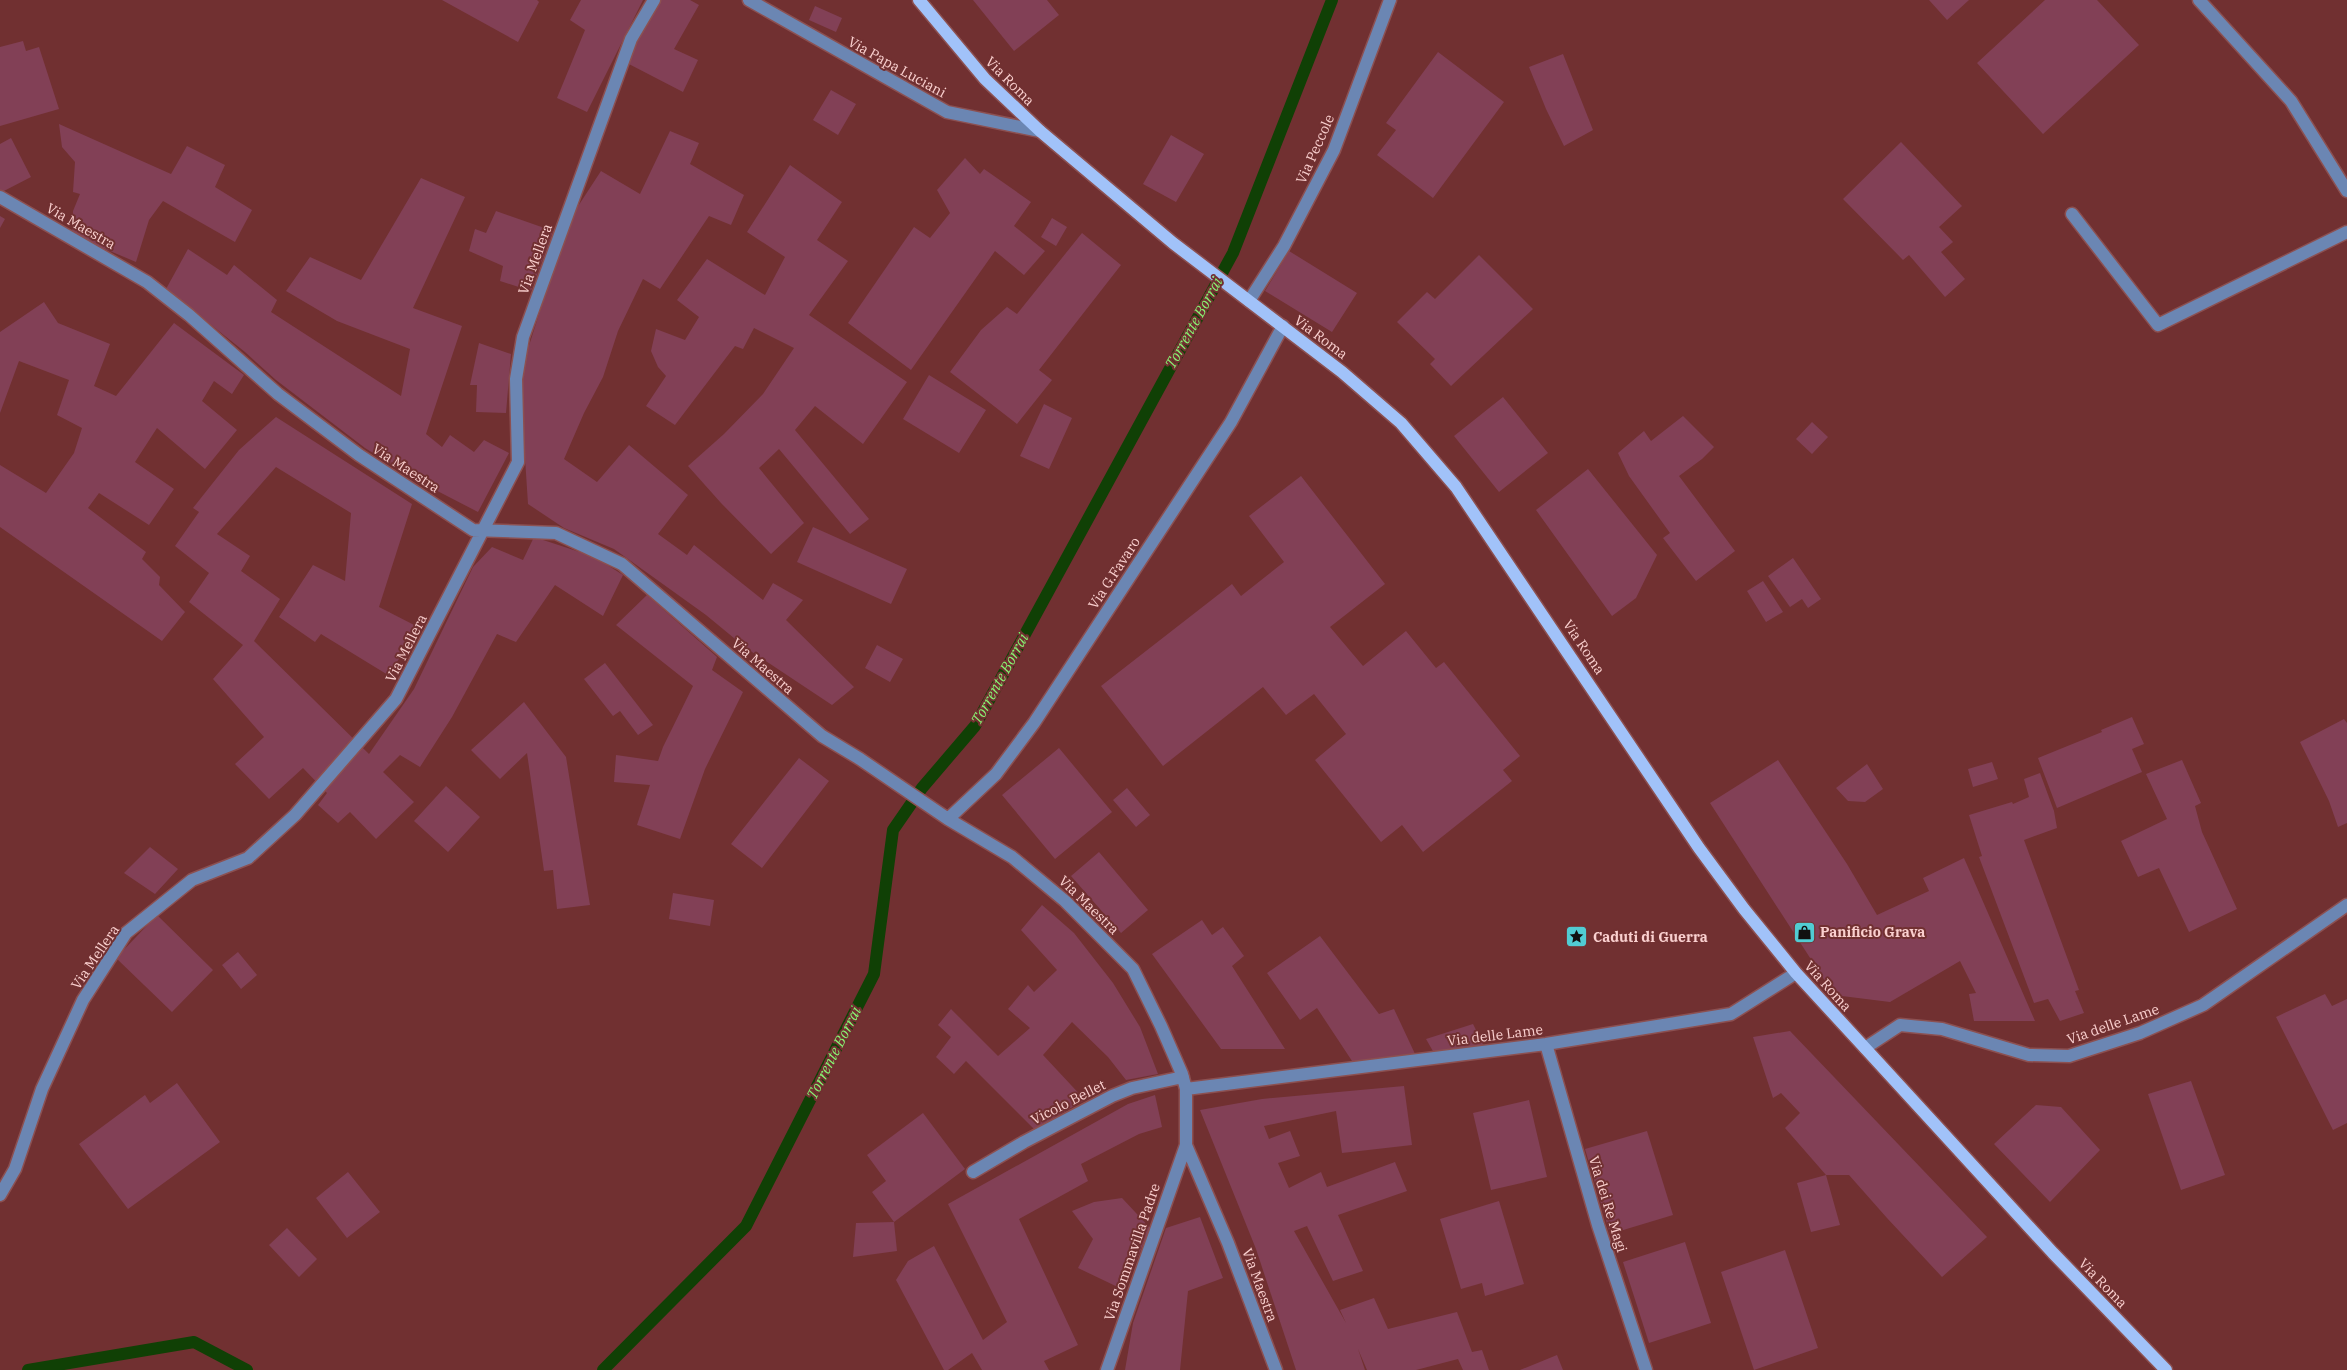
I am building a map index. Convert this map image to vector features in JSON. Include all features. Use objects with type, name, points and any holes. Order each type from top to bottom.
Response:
[{"type":"main road","name":"Via Roma","points":[[919,0],[985,79],[1040,131],[1173,243],[1342,372],[1401,424],[1456,487],[1698,848],[1744,909],[1796,973],[2053,1253],[2166,1370]]},
{"type":"street","name":"Via Mellera","points":[[0,1194],[15,1169],[42,1089],[83,1000],[126,933],[192,880],[248,858],[301,808],[396,699],[518,462],[516,379],[523,337],[631,39],[654,0]]},
{"type":"street","name":"Via Papa Luciani","points":[[749,0],[947,112],[1040,131]]},
{"type":"street","name":"Via Peccole","points":[[1249,301],[1284,246],[1334,150],[1390,0]]},
{"type":"street","points":[[2199,0],[2291,101],[2347,191]]},
{"type":"street","name":"Via Maestra","points":[[0,197],[147,282],[189,315],[278,394],[359,455],[473,530],[556,533],[622,564],[822,736],[930,805],[948,819],[1012,857],[1065,901],[1133,968],[1185,1083],[1186,1145],[1228,1243],[1276,1370]]},
{"type":"street","points":[[2072,214],[2158,325],[2347,232]]},
{"type":"street","name":"Via G.Favaro","points":[[948,819],[996,774],[1034,723],[1231,422],[1283,326]]},
{"type":"street","name":"Via delle Lame","points":[[1865,1048],[1900,1025],[1942,1029],[2029,1055],[2069,1056],[2140,1033],[2203,1005],[2347,905]]},
{"type":"street","name":"Via delle Lame","points":[[1185,1083],[1546,1044],[1731,1014],[1796,973]]},
{"type":"street","name":"Via dei Re Magi","points":[[1546,1044],[1598,1225],[1646,1370]]},
{"type":"street","name":"Vicolo Bellet","points":[[973,1172],[1024,1142],[1112,1096],[1132,1088],[1185,1083]]},
{"type":"street","name":"Via Sommavilla Padre","points":[[1107,1370],[1186,1145]]},
{"type":"building","points":[[442,0],[537,0],[539,2],[518,42]]},
{"type":"building","points":[[581,0],[643,0],[587,112],[557,98],[585,30],[570,20]]},
{"type":"building","points":[[659,0],[690,0],[699,5],[674,49],[698,60],[683,92],[625,62]]},
{"type":"building","points":[[973,0],[1047,0],[1059,15],[1014,51]]},
{"type":"building","points":[[1929,0],[1969,0],[1947,20]]},
{"type":"building","points":[[2045,0],[2097,0],[2139,45],[2043,134],[1977,63]]},
{"type":"building","points":[[815,6],[842,18],[836,32],[809,20]]},
{"type":"building","points":[[23,41],[26,51],[39,47],[59,109],[0,126],[0,47]]},
{"type":"building","points":[[1438,52],[1504,102],[1433,198],[1377,155],[1396,130],[1386,123]]},
{"type":"building","points":[[1563,54],[1593,130],[1564,146],[1529,67]]},
{"type":"building","points":[[831,90],[856,104],[838,135],[813,120]]},
{"type":"building","points":[[59,124],[171,174],[187,146],[225,165],[215,187],[252,210],[235,242],[163,201],[149,220],[136,262],[72,235],[73,211],[80,194],[73,192],[75,162],[62,147]]},
{"type":"building","points":[[670,131],[699,143],[690,164],[744,195],[731,225],[709,216],[660,289],[643,279],[618,331],[603,377],[584,413],[564,459],[597,482],[629,445],[688,495],[658,534],[687,555],[694,545],[763,600],[773,583],[803,600],[786,620],[854,687],[832,705],[746,648],[706,615],[614,549],[564,528],[528,504],[521,396],[526,355],[569,220],[601,171],[640,194]]},
{"type":"building","points":[[1171,135],[1204,154],[1176,202],[1143,184]]},
{"type":"building","points":[[11,138],[31,177],[0,193],[0,144]]},
{"type":"building","points":[[1901,142],[1962,206],[1939,227],[1953,242],[1941,252],[1965,279],[1945,297],[1909,255],[1903,260],[1843,199]]},
{"type":"building","points":[[965,158],[980,174],[984,169],[1031,202],[1014,226],[1045,251],[1024,275],[995,251],[911,370],[848,323],[914,227],[930,238],[950,213],[937,190]]},
{"type":"building","points":[[790,165],[842,202],[817,240],[848,261],[809,315],[907,382],[863,444],[815,406],[795,430],[869,519],[850,534],[779,449],[759,468],[804,523],[771,554],[688,466],[724,434],[763,394],[794,348],[754,328],[743,349],[735,346],[675,425],[646,406],[666,376],[658,367],[651,351],[656,329],[685,340],[699,317],[677,300],[707,259],[765,295],[785,257],[747,232]]},
{"type":"building","points":[[421,178],[465,197],[413,308],[462,326],[426,434],[442,447],[450,435],[474,452],[484,440],[509,453],[478,512],[420,482],[365,448],[276,380],[245,352],[166,289],[188,249],[227,275],[234,265],[277,300],[271,312],[401,396],[410,349],[337,321],[286,291],[310,257],[361,280]]},
{"type":"building","points":[[496,211],[553,231],[531,291],[500,281],[503,266],[469,251],[475,229],[486,233]]},
{"type":"building","points":[[0,216],[5,219],[0,228]]},
{"type":"building","points":[[1052,218],[1067,227],[1056,246],[1041,237]]},
{"type":"building","points":[[1082,233],[1121,265],[1039,370],[1052,380],[1017,424],[950,372],[981,330],[1007,307],[1017,314]]},
{"type":"building","points":[[1289,251],[1357,293],[1332,332],[1265,291]]},
{"type":"building","points":[[1479,255],[1533,309],[1451,386],[1430,364],[1435,359],[1397,322],[1427,292],[1435,299]]},
{"type":"building","points":[[44,302],[58,323],[110,344],[94,386],[116,396],[174,323],[244,375],[232,394],[214,381],[202,401],[237,430],[205,469],[157,428],[135,462],[174,489],[149,525],[99,493],[88,508],[146,552],[142,559],[160,577],[159,585],[185,612],[162,641],[0,527],[0,465],[46,493],[74,453],[82,428],[57,415],[69,380],[19,361],[0,413],[0,332]]},
{"type":"building","points":[[479,343],[511,354],[506,413],[476,412],[477,385],[470,385]]},
{"type":"building","points":[[929,375],[986,410],[959,453],[903,419]]},
{"type":"building","points":[[1503,397],[1548,453],[1499,492],[1454,436]]},
{"type":"building","points":[[1044,404],[1072,418],[1049,469],[1020,456]]},
{"type":"building","points":[[1683,416],[1714,447],[1702,459],[1679,476],[1735,551],[1696,581],[1663,538],[1670,533],[1629,476],[1618,453],[1644,431],[1651,441]]},
{"type":"building","points":[[276,417],[412,504],[379,607],[420,628],[388,675],[321,634],[315,642],[279,617],[313,565],[345,581],[351,513],[276,467],[217,534],[250,556],[241,571],[280,599],[254,641],[369,754],[414,689],[473,567],[492,547],[523,560],[534,537],[595,557],[623,575],[603,616],[555,585],[516,642],[497,634],[452,717],[420,767],[400,755],[383,772],[414,802],[376,839],[350,812],[338,823],[318,805],[327,793],[303,768],[269,799],[235,764],[264,737],[213,679],[243,645],[189,602],[209,573],[175,546],[199,512],[193,508],[239,450]]},
{"type":"building","points":[[1812,422],[1828,437],[1812,454],[1796,439]]},
{"type":"building","points":[[1588,469],[1657,555],[1636,598],[1612,616],[1536,510]]},
{"type":"building","points":[[1301,476],[1385,584],[1330,627],[1363,666],[1406,631],[1436,668],[1444,662],[1520,756],[1503,770],[1512,781],[1423,852],[1402,825],[1381,842],[1315,760],[1346,734],[1314,694],[1286,715],[1263,687],[1163,766],[1101,686],[1232,584],[1241,596],[1284,562],[1249,516]]},
{"type":"building","points":[[813,527],[907,569],[891,604],[797,562]]},
{"type":"building","points":[[1793,558],[1821,599],[1808,608],[1802,599],[1790,607],[1768,576]]},
{"type":"building","points":[[1763,581],[1783,612],[1766,622],[1747,591]]},
{"type":"building","points":[[647,595],[717,657],[712,670],[743,692],[705,769],[680,839],[637,825],[650,785],[614,782],[616,755],[658,761],[693,686],[616,625]]},
{"type":"building","points":[[877,645],[903,659],[890,682],[865,668]]},
{"type":"building","points":[[605,663],[653,725],[638,735],[620,711],[613,716],[584,679]]},
{"type":"building","points":[[524,702],[566,757],[590,905],[557,909],[553,870],[544,871],[527,753],[500,779],[471,750]]},
{"type":"building","points":[[2132,717],[2144,744],[2132,749],[2142,772],[2057,808],[2038,758],[2102,732],[2101,730]]},
{"type":"building","points":[[2344,719],[2347,723],[2347,823],[2338,827],[2329,801],[2300,742]]},
{"type":"building","points":[[1059,748],[1112,812],[1055,859],[1002,795]]},
{"type":"building","points":[[799,758],[829,781],[762,868],[731,844]]},
{"type":"building","points":[[1778,760],[1847,864],[1877,915],[1929,891],[1923,878],[1964,858],[2035,1021],[1974,1021],[1969,994],[1976,993],[1960,961],[1890,1002],[1834,995],[1710,803]]},
{"type":"building","points":[[2182,760],[2201,803],[2195,806],[2202,832],[2237,909],[2189,932],[2159,868],[2138,877],[2121,841],[2167,819],[2146,774]]},
{"type":"building","points":[[1992,762],[1998,779],[1973,787],[1968,769]]},
{"type":"building","points":[[1867,764],[1883,789],[1865,802],[1848,801],[1836,788]]},
{"type":"building","points":[[2040,773],[2054,811],[2057,828],[2024,840],[2079,990],[2075,991],[2084,1013],[2060,1021],[2048,999],[2034,1003],[1979,857],[1982,856],[1969,815],[2012,802],[2013,804],[2029,797],[2024,779]]},
{"type":"building","points":[[446,786],[480,817],[448,852],[414,821]]},
{"type":"building","points":[[1127,788],[1150,815],[1136,827],[1113,800]]},
{"type":"building","points":[[150,847],[178,869],[155,894],[124,873]]},
{"type":"building","points":[[1099,852],[1148,910],[1121,933],[1071,876]]},
{"type":"building","points":[[673,893],[714,900],[710,926],[669,919]]},
{"type":"building","points":[[1042,905],[1074,933],[1113,983],[1140,1027],[1158,1074],[1126,1080],[1108,1057],[1072,1022],[1043,1055],[1085,1100],[1034,1129],[966,1061],[954,1074],[936,1057],[951,1037],[938,1025],[951,1009],[998,1056],[1030,1028],[1008,1009],[1028,985],[1034,992],[1057,970],[1021,930]]},
{"type":"building","points":[[157,915],[213,970],[172,1012],[116,958]]},
{"type":"building","points":[[1202,920],[1212,935],[1223,927],[1244,956],[1232,966],[1285,1049],[1221,1049],[1152,954]]},
{"type":"building","points":[[1320,936],[1379,1014],[1394,1009],[1416,1056],[1356,1067],[1317,1008],[1300,1020],[1267,973]]},
{"type":"building","points":[[238,952],[257,975],[241,989],[222,965]]},
{"type":"building","points":[[2325,994],[2332,1006],[2347,999],[2347,1123],[2333,1130],[2276,1017]]},
{"type":"building","points":[[1473,1024],[1484,1046],[1434,1053],[1426,1039]]},
{"type":"building","points":[[1790,1031],[1987,1237],[1942,1277],[1849,1175],[1826,1175],[1785,1128],[1800,1113],[1781,1093],[1773,1098],[1753,1037]]},
{"type":"building","points":[[2191,1081],[2225,1175],[2181,1190],[2148,1094]]},
{"type":"building","points":[[177,1083],[220,1142],[128,1209],[79,1144],[145,1095],[150,1103]]},
{"type":"building","points":[[1404,1086],[1412,1145],[1342,1153],[1336,1111],[1264,1126],[1269,1139],[1290,1131],[1300,1156],[1278,1163],[1289,1188],[1321,1172],[1327,1187],[1395,1162],[1407,1191],[1338,1215],[1363,1271],[1333,1281],[1307,1226],[1294,1231],[1346,1323],[1340,1310],[1374,1298],[1388,1329],[1457,1312],[1472,1352],[1482,1350],[1489,1370],[1463,1370],[1458,1359],[1416,1370],[1367,1370],[1358,1349],[1365,1370],[1296,1370],[1256,1249],[1200,1110],[1262,1099]]},
{"type":"building","points":[[1155,1095],[1162,1127],[1139,1134],[1081,1164],[1088,1181],[1019,1219],[1078,1345],[1044,1361],[1049,1370],[982,1370],[972,1353],[948,1370],[944,1370],[896,1280],[908,1261],[934,1246],[983,1340],[1007,1322],[948,1204],[1128,1104]]},
{"type":"building","points":[[1529,1100],[1547,1177],[1491,1190],[1473,1113]]},
{"type":"building","points":[[2036,1105],[2061,1107],[2100,1150],[2050,1202],[1994,1144]]},
{"type":"building","points":[[923,1113],[965,1169],[894,1222],[872,1192],[886,1181],[867,1155]]},
{"type":"building","points":[[1647,1131],[1673,1215],[1610,1234],[1585,1149]]},
{"type":"building","points":[[348,1172],[380,1212],[347,1238],[316,1198]]},
{"type":"building","points":[[1826,1175],[1840,1225],[1811,1232],[1797,1183]]},
{"type":"building","points":[[1122,1198],[1150,1228],[1124,1290],[1078,1268],[1093,1239],[1072,1211],[1094,1202]]},
{"type":"building","points":[[1499,1201],[1524,1284],[1485,1296],[1482,1283],[1461,1289],[1440,1219]]},
{"type":"building","points":[[1200,1217],[1223,1278],[1188,1291],[1180,1370],[1125,1370],[1133,1323],[1166,1228]]},
{"type":"building","points":[[894,1222],[897,1251],[853,1257],[856,1223]]},
{"type":"building","points":[[287,1228],[317,1259],[299,1277],[269,1245]]},
{"type":"building","points":[[1685,1242],[1711,1323],[1649,1343],[1623,1262]]},
{"type":"building","points":[[1785,1250],[1818,1348],[1754,1370],[1721,1272]]},
{"type":"building","points":[[1557,1355],[1563,1370],[1520,1370]]},
{"type":"waterway","name":"Torrente Borrai","points":[[603,1370],[746,1226],[874,974],[893,830],[922,788],[975,726],[1233,253],[1332,0]]},
{"type":"waterway","name":"Torrente Borrai","points":[[28,1370],[194,1342],[247,1370]]},
{"type":"place","name":"Panificio Grava","points":[[1804,932]]},
{"type":"place","name":"Caduti di Guerra","points":[[1577,937]]}]
